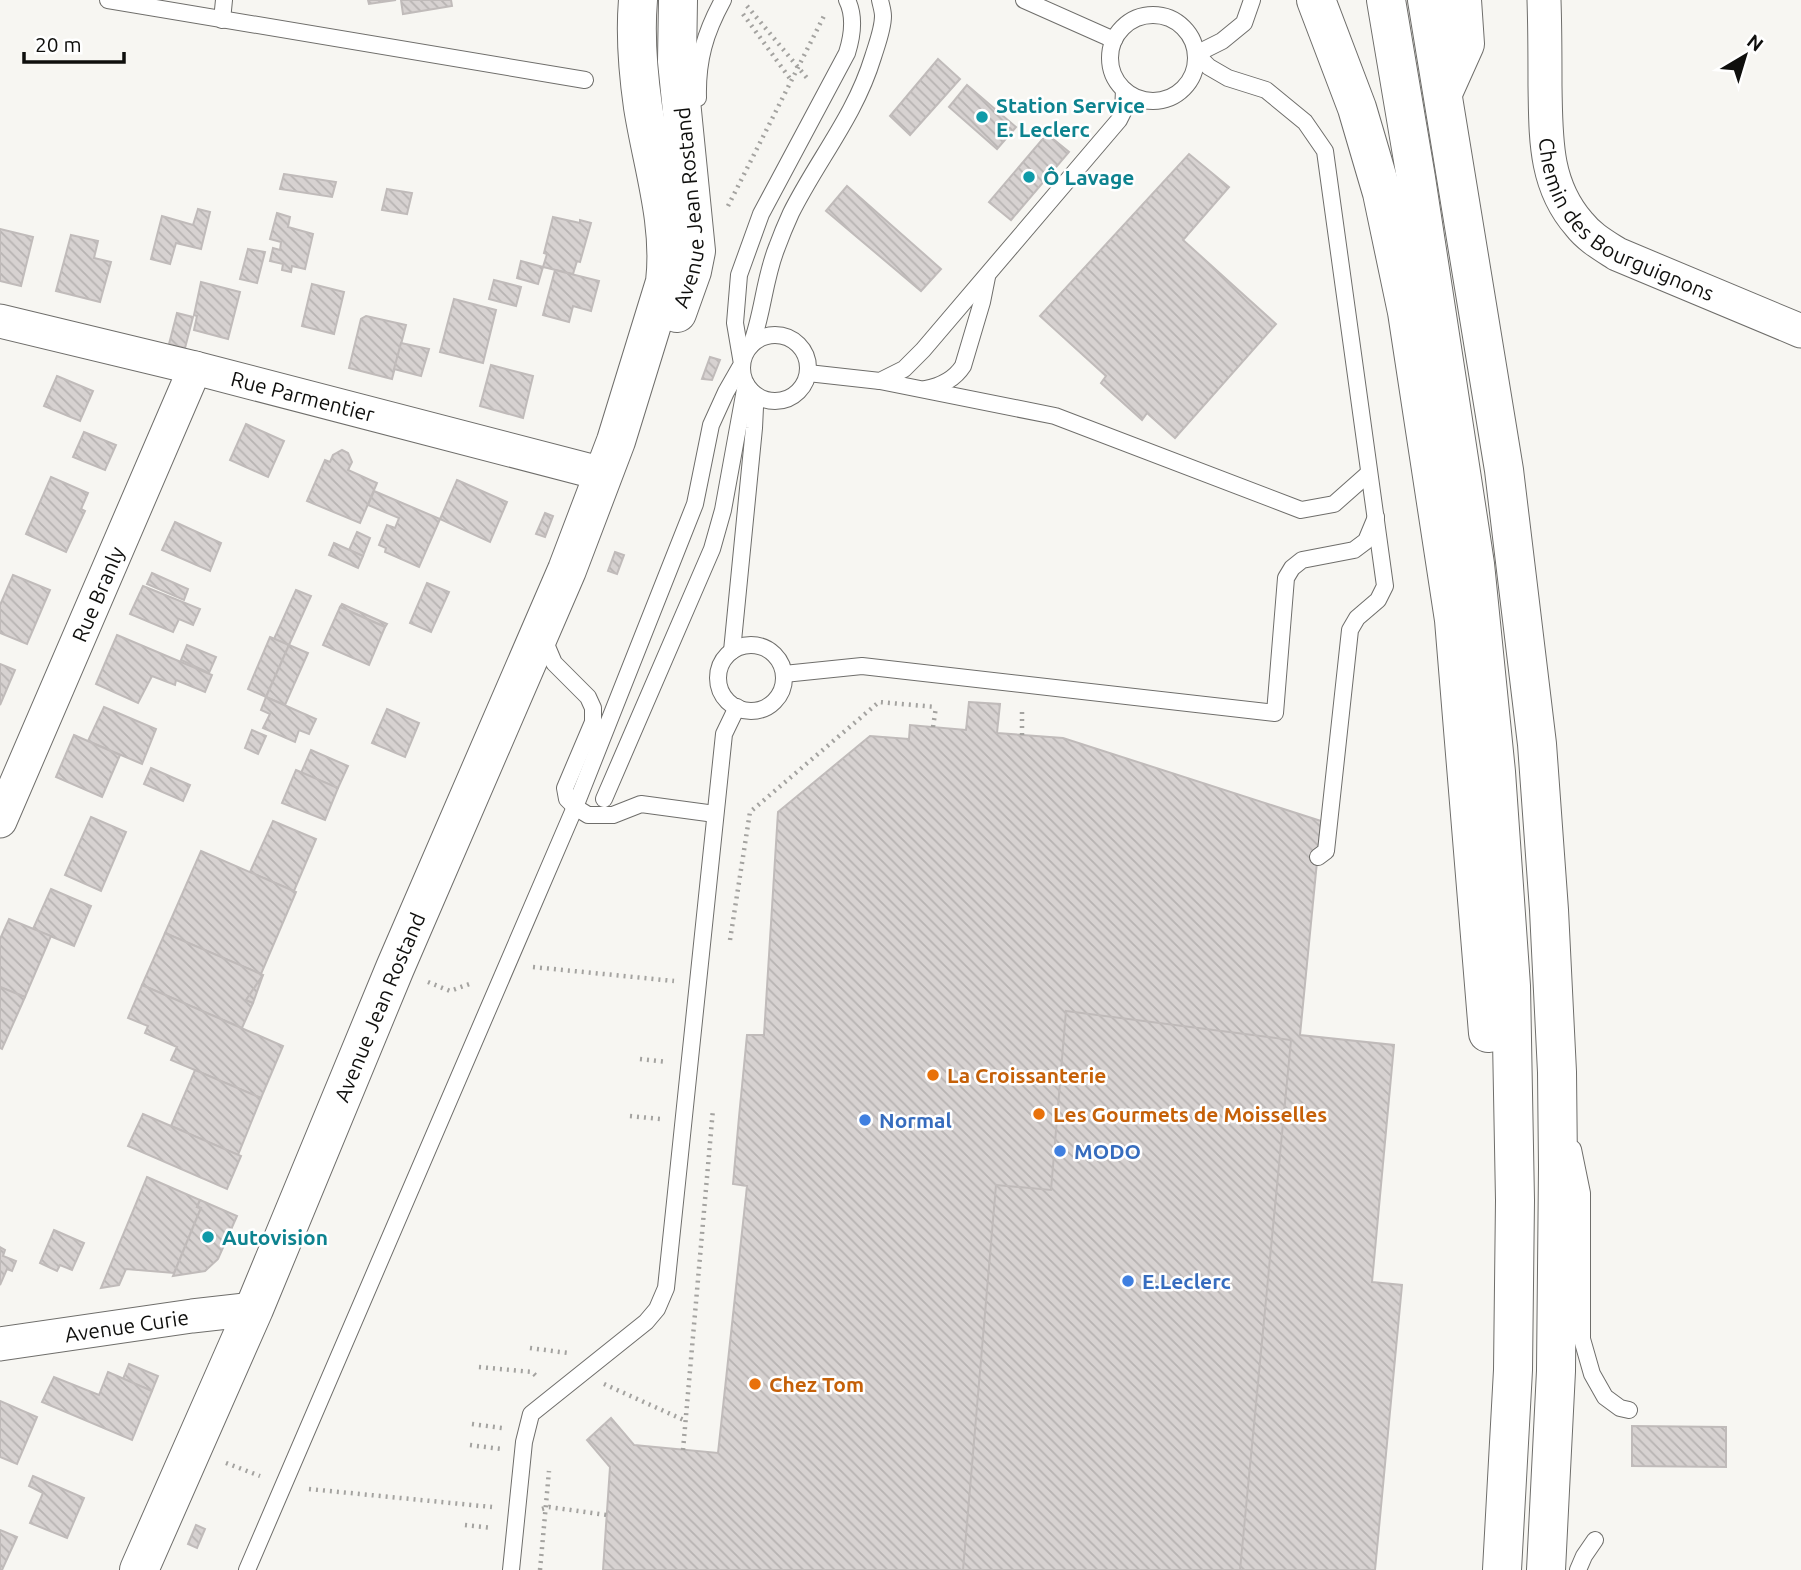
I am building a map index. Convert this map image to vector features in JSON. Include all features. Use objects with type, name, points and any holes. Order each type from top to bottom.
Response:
[{"type":"main road","name":"Avenue Jean Rostand","points":[[139,1570],[254,1309],[395,968],[541,632],[610,457],[665,282],[667,267],[663,218],[639,77],[636,19],[638,0]]},
{"type":"main road","name":"Avenue Jean Rostand","points":[[610,457],[679,310],[696,251],[677,61],[678,0]]},
{"type":"main road","points":[[1316,0],[1357,108],[1382,193],[1407,312],[1454,620],[1490,1062],[1505,1516]]},
{"type":"main road","points":[[1386,0],[1475,564],[1496,772],[1511,986],[1515,1200],[1513,1370],[1502,1570]]},
{"type":"main road","points":[[1427,0],[1504,470],[1536,744],[1548,896],[1557,1072],[1558,1167],[1556,1371],[1546,1570]]},
{"type":"main road","points":[[1443,93],[1465,44],[1462,0]]},
{"type":"street","name":"Chemin des Bourguignons","points":[[1544,0],[1546,140],[1553,178],[1564,204],[1579,225],[1617,254],[1801,331]]},
{"type":"street","name":"Rue Parmentier","points":[[0,321],[195,368],[610,457]]},
{"type":"street","name":"Rue Branly","points":[[0,821],[195,368]]},
{"type":"street","name":"Avenue Curie","points":[[0,1344],[254,1309]]},
{"type":"lane","points":[[108,0],[585,80]]},
{"type":"lane","points":[[222,20],[224,0]]},
{"type":"lane","points":[[696,251],[698,74],[701,52],[723,0]]},
{"type":"lane","points":[[732,651],[755,407],[743,374],[735,323],[739,275],[761,214],[847,53],[852,38],[851,7],[847,0]]},
{"type":"lane","points":[[247,1570],[575,807],[695,504],[712,425],[758,328],[762,298],[775,250],[791,212],[859,97],[879,37],[883,16],[880,0]]},
{"type":"lane","points":[[1024,0],[1114,40]]},
{"type":"lane","points":[[1196,54],[1222,41],[1244,23],[1252,0]]},
{"type":"lane","points":[[1143,16],[1172,19],[1184,28],[1192,40],[1196,54],[1195,69],[1190,81],[1172,98],[1160,101],[1135,98],[1124,90],[1111,69],[1114,40],[1130,22],[1143,16]]},
{"type":"lane","points":[[1196,54],[1209,67],[1228,78],[1266,90],[1305,122],[1325,150],[1385,586],[1378,600],[1357,618],[1350,630],[1326,851],[1318,857]]},
{"type":"lane","points":[[880,381],[904,369],[923,351],[1119,120],[1123,112],[1124,90]]},
{"type":"lane","points":[[923,389],[939,386],[958,374],[963,366],[987,275]]},
{"type":"lane","points":[[749,388],[761,398],[781,401],[799,391],[808,373],[804,352],[790,338],[769,336],[751,345]]},
{"type":"lane","points":[[808,373],[880,381],[1055,416],[1301,510],[1334,504],[1369,473]]},
{"type":"lane","points":[[604,799],[712,549],[749,388]]},
{"type":"lane","points":[[784,674],[862,666],[1275,713],[1286,578],[1292,568],[1302,560],[1354,550],[1366,541],[1377,515]]},
{"type":"lane","points":[[541,632],[554,663],[588,697],[593,708],[593,722],[565,788],[567,799],[588,815],[613,815],[641,804],[715,814]]},
{"type":"lane","points":[[754,645],[765,647],[778,659],[784,674],[783,686],[770,705],[748,710],[729,702],[719,685],[718,676],[725,657],[742,646],[754,645]]},
{"type":"lane","points":[[511,1570],[524,1442],[531,1413],[646,1322],[657,1309],[666,1288],[724,734],[737,707]]},
{"type":"lane","points":[[1557,1072],[1582,1194],[1582,1339],[1592,1374],[1605,1397],[1620,1408],[1629,1410]]},
{"type":"lane","points":[[1578,1570],[1595,1540]]},
{"type":"path","points":[[743,0],[810,82],[815,71]]},
{"type":"path","points":[[740,10],[792,80]]},
{"type":"path","points":[[729,949],[750,812],[879,702],[936,707]]},
{"type":"path","points":[[395,968],[450,991],[518,965],[698,984]]},
{"type":"path","points":[[683,1450],[713,1106]]},
{"type":"path","points":[[595,1392],[605,1384]]},
{"type":"path","points":[[192,1448],[292,1488],[607,1515]]},
{"type":"path","points":[[540,1570],[550,1460]]},
{"type":"building","points":[[368,0],[396,0],[369,4]]},
{"type":"building","points":[[401,0],[451,0],[452,6],[403,14]]},
{"type":"building","name":"Station Service E. Leclerc","points":[[938,59],[960,79],[910,135],[890,116]]},
{"type":"building","name":"Station Service E. Leclerc","points":[[967,85],[1016,127],[997,149],[949,107]]},
{"type":"building","name":"Ô Lavage","points":[[1047,134],[1069,152],[1011,220],[989,202]]},
{"type":"building","points":[[1189,154],[1229,187],[1183,240],[1276,324],[1175,438],[1147,413],[1142,420],[1101,383],[1106,376],[1040,316]]},
{"type":"building","points":[[284,174],[336,182],[332,197],[280,189]]},
{"type":"building","points":[[847,186],[941,269],[921,291],[826,211]]},
{"type":"building","points":[[387,189],[412,193],[407,214],[382,210]]},
{"type":"building","points":[[198,209],[210,212],[201,249],[176,243],[170,264],[151,259],[162,216],[193,225]]},
{"type":"building","points":[[277,213],[290,217],[288,227],[313,234],[305,269],[292,266],[291,272],[282,270],[283,264],[270,261],[273,248],[280,250],[281,242],[270,239]]},
{"type":"building","points":[[553,217],[591,223],[580,262],[577,261],[573,274],[543,267]]},
{"type":"building","points":[[0,229],[33,237],[21,286],[0,281]]},
{"type":"building","points":[[71,235],[98,241],[94,258],[111,262],[100,302],[56,291]]},
{"type":"building","points":[[248,249],[265,252],[257,283],[240,279]]},
{"type":"building","points":[[521,261],[543,267],[538,284],[517,278]]},
{"type":"building","points":[[555,270],[599,281],[591,311],[573,306],[569,322],[543,315]]},
{"type":"building","points":[[494,280],[521,287],[516,306],[489,299]]},
{"type":"building","points":[[201,282],[240,292],[228,339],[194,330],[197,316],[194,315]]},
{"type":"building","points":[[312,284],[344,292],[334,334],[302,326]]},
{"type":"building","points":[[454,299],[496,310],[483,363],[440,352]]},
{"type":"building","points":[[177,313],[193,317],[185,348],[169,344]]},
{"type":"building","points":[[366,316],[406,325],[392,379],[349,368],[361,319]]},
{"type":"building","points":[[401,343],[429,349],[421,376],[394,369]]},
{"type":"building","points":[[710,357],[720,360],[712,380],[702,379]]},
{"type":"building","points":[[491,365],[533,376],[523,418],[480,406]]},
{"type":"building","points":[[57,376],[93,391],[80,421],[44,406]]},
{"type":"building","points":[[246,424],[284,441],[268,477],[230,460]]},
{"type":"building","points":[[84,432],[116,445],[105,470],[73,457]]},
{"type":"building","points":[[342,450],[348,453],[352,462],[348,470],[377,483],[360,523],[307,501],[325,460],[330,462],[333,455]]},
{"type":"building","points":[[51,477],[88,493],[81,509],[85,511],[66,552],[26,534]]},
{"type":"building","points":[[457,480],[507,502],[490,542],[440,519]]},
{"type":"building","points":[[374,491],[440,519],[419,567],[385,552],[386,548],[379,545],[387,525],[395,528],[399,518],[368,505]]},
{"type":"building","points":[[545,513],[553,516],[545,537],[536,534]]},
{"type":"building","points":[[175,522],[221,543],[210,571],[162,550]]},
{"type":"building","points":[[357,532],[370,538],[363,556],[349,550]]},
{"type":"building","points":[[334,543],[363,556],[358,568],[329,555]]},
{"type":"building","points":[[615,552],[624,555],[617,574],[608,571]]},
{"type":"building","points":[[152,573],[188,589],[184,600],[147,584]]},
{"type":"building","points":[[13,575],[50,590],[27,644],[0,633],[0,605]]},
{"type":"building","points":[[427,583],[449,592],[431,632],[410,623]]},
{"type":"building","points":[[143,586],[200,609],[193,625],[179,619],[173,632],[130,614]]},
{"type":"building","points":[[296,590],[311,596],[289,645],[274,639]]},
{"type":"building","points":[[342,604],[387,624],[385,627],[340,607]]},
{"type":"building","points":[[340,607],[385,627],[369,665],[323,645]]},
{"type":"building","points":[[117,635],[212,675],[205,692],[176,680],[175,685],[152,676],[138,703],[96,684]]},
{"type":"building","points":[[270,637],[289,645],[266,697],[248,689]]},
{"type":"building","points":[[187,645],[216,657],[209,673],[181,660]]},
{"type":"building","points":[[289,645],[308,653],[285,705],[266,697]]},
{"type":"building","points":[[0,664],[15,670],[0,705]]},
{"type":"building","points":[[266,697],[316,719],[309,734],[299,730],[295,742],[263,728],[270,714],[261,710]]},
{"type":"building","name":"MODO","points":[[969,702],[1000,704],[997,733],[1063,738],[1321,821],[1300,1035],[1394,1045],[1372,1282],[1402,1285],[1375,1570],[603,1570],[610,1467],[587,1440],[611,1418],[634,1445],[718,1453],[747,1186],[733,1184],[739,1117],[747,1035],[764,1035],[778,812],[870,736],[909,739],[910,725],[966,730]]},
{"type":"building","points":[[104,707],[156,729],[142,764],[88,741]]},
{"type":"building","points":[[387,709],[419,723],[405,757],[372,743]]},
{"type":"building","points":[[252,730],[266,736],[258,754],[245,748]]},
{"type":"building","points":[[74,735],[120,755],[102,797],[56,777]]},
{"type":"building","points":[[311,750],[348,766],[338,788],[301,773]]},
{"type":"building","points":[[151,768],[190,785],[183,801],[144,784]]},
{"type":"building","points":[[296,770],[338,788],[325,820],[282,803]]},
{"type":"building","points":[[91,817],[126,832],[101,891],[65,875]]},
{"type":"building","points":[[273,821],[316,839],[294,891],[250,872]]},
{"type":"building","points":[[201,851],[296,892],[261,974],[165,933]]},
{"type":"building","points":[[51,889],[91,906],[74,946],[33,929]]},
{"type":"building","points":[[9,919],[51,936],[25,997],[0,987],[0,939]]},
{"type":"building","points":[[165,933],[263,975],[246,1000],[253,1003],[242,1028],[142,985]]},
{"type":"building","points":[[263,975],[253,1003],[246,1000]]},
{"type":"building","points":[[142,985],[283,1046],[261,1098],[171,1060],[177,1047],[145,1033],[148,1026],[128,1018]]},
{"type":"building","points":[[0,987],[25,997],[2,1049],[0,1048]]},
{"type":"building","name":"E.Leclerc","points":[[1066,1011],[1291,1040],[1240,1570],[963,1570],[996,1185],[1051,1190]]},
{"type":"building","points":[[195,1070],[261,1098],[238,1155],[171,1126]]},
{"type":"building","points":[[143,1114],[241,1156],[227,1189],[128,1146]]},
{"type":"building","points":[[147,1177],[200,1200],[197,1207],[201,1208],[174,1273],[126,1269],[119,1285],[101,1288]]},
{"type":"building","name":"Autovision","points":[[200,1200],[237,1216],[218,1259],[205,1271],[173,1276],[201,1208],[197,1207]]},
{"type":"building","points":[[54,1230],[84,1243],[72,1270],[60,1265],[57,1271],[40,1263]]},
{"type":"building","points":[[0,1247],[5,1250],[3,1256],[16,1261],[12,1271],[7,1269],[0,1285]]},
{"type":"building","points":[[129,1364],[158,1376],[152,1391],[123,1379]]},
{"type":"building","points":[[108,1372],[152,1391],[132,1440],[42,1402],[54,1377],[99,1395]]},
{"type":"building","points":[[0,1401],[37,1417],[17,1464],[0,1457]]},
{"type":"building","points":[[1632,1426],[1726,1427],[1726,1467],[1632,1466]]},
{"type":"building","points":[[33,1476],[84,1498],[67,1538],[30,1523],[43,1493],[29,1486]]},
{"type":"building","points":[[196,1525],[205,1529],[197,1548],[188,1544]]},
{"type":"building","points":[[0,1530],[17,1537],[2,1570],[0,1570]]},
{"type":"place","name":"Station Service E. Leclerc","points":[[982,117]]},
{"type":"place","name":"Ô Lavage","points":[[1029,177]]},
{"type":"place","name":"La Croissanterie","points":[[933,1075]]},
{"type":"place","name":"Les Gourmets de Moisselles","points":[[1039,1114]]},
{"type":"place","name":"Normal","points":[[865,1120]]},
{"type":"place","name":"MODO","points":[[1060,1151]]},
{"type":"place","name":"Autovision","points":[[208,1237]]},
{"type":"place","name":"E.Leclerc","points":[[1128,1281]]},
{"type":"place","name":"Chez Tom","points":[[755,1384]]}]
